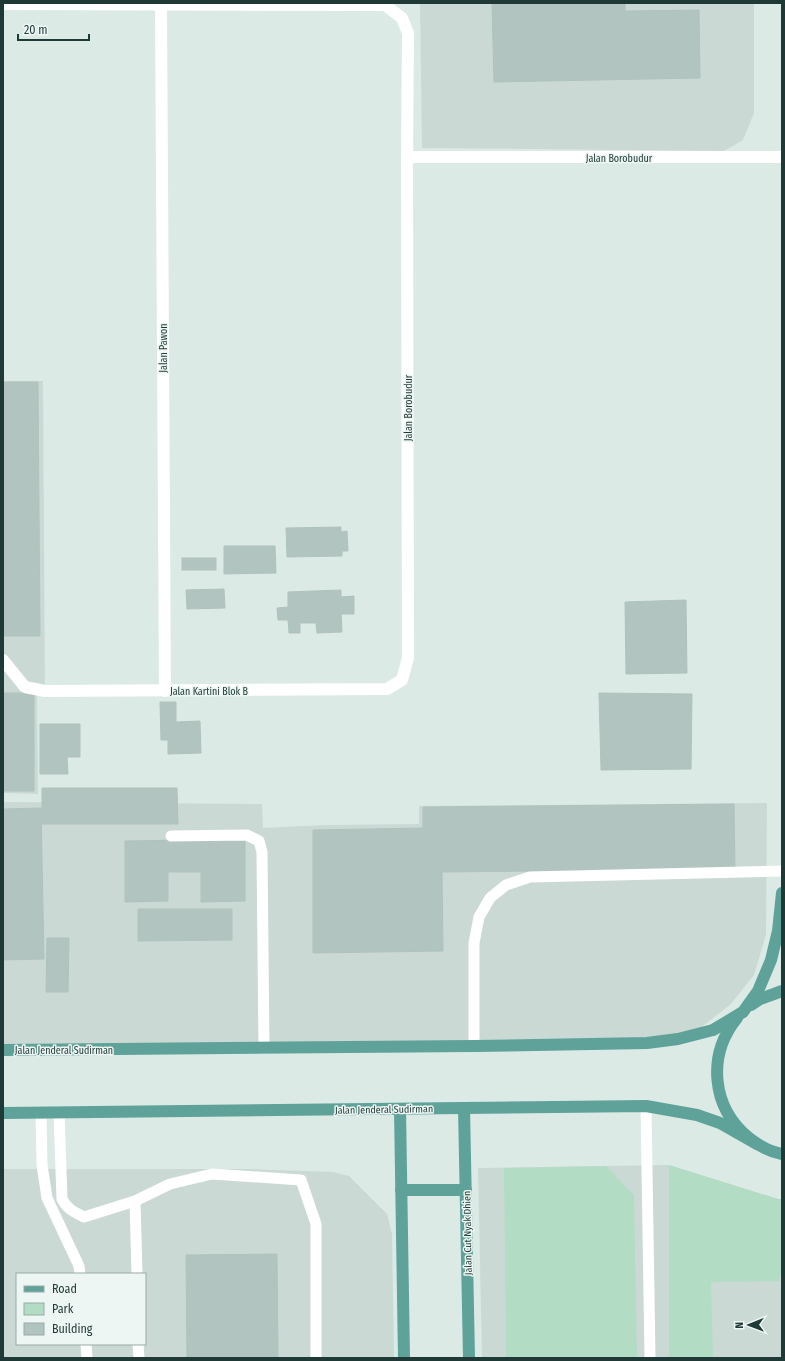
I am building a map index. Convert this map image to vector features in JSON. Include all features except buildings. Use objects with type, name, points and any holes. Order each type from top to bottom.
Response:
[{"type":"main road","points":[[782,893],[778,931],[771,960],[758,992],[729,1028],[720,1048],[716,1071],[719,1093],[727,1114],[741,1131],[757,1144],[776,1153],[782,1154]]},
{"type":"main road","points":[[742,1012],[760,999],[782,991]]},
{"type":"main road","name":"Jalan Jenderal Sudirman","points":[[3,1050],[647,1043],[678,1039],[713,1030],[742,1012]]},
{"type":"main road","name":"Jalan Jenderal Sudirman","points":[[3,1113],[646,1106],[697,1115],[720,1123],[757,1144]]},
{"type":"main road","name":"Jalan Cut Nyak Dhien","points":[[464,1108],[469,1358]]},
{"type":"main road","points":[[400,1109],[404,1358]]},
{"type":"main road","points":[[401,1190],[466,1190]]},
{"type":"street","points":[[3,4],[175,4]]},
{"type":"street","name":"Jalan Borobudur","points":[[175,4],[385,5],[402,18],[408,33],[408,658]]},
{"type":"street","name":"Jalan Pawon","points":[[161,5],[165,691]]},
{"type":"street","name":"Jalan Borobudur","points":[[407,157],[782,158]]},
{"type":"street","name":"Jalan Kartini Blok B","points":[[3,660],[25,687],[44,691],[165,691],[387,689],[402,680],[408,658]]},
{"type":"lane","points":[[171,836],[247,835],[259,841],[262,852],[264,1048]]},
{"type":"lane","points":[[474,1046],[474,943],[479,917],[490,898],[506,885],[530,877],[782,871]]},
{"type":"lane","points":[[646,1106],[650,1358]]},
{"type":"lane","points":[[59,1112],[62,1199],[65,1206],[84,1217],[135,1200],[170,1184],[212,1174],[301,1180],[316,1224],[316,1358]]},
{"type":"lane","points":[[41,1113],[42,1165],[47,1198],[79,1266],[80,1273]]},
{"type":"lane","points":[[135,1200],[137,1273]]},
{"type":"lane","points":[[86,1345],[87,1358]]},
{"type":"lane","points":[[138,1345],[138,1358]]},
{"type":"shaded area","points":[[420,3],[754,3],[754,113],[743,140],[724,151],[422,148]]},
{"type":"shaded area","points":[[3,381],[43,381],[45,691],[37,696],[38,794],[3,793]]},
{"type":"shaded area","points":[[3,802],[262,804],[263,828],[325,825],[419,824],[419,806],[767,803],[766,935],[754,975],[730,1005],[699,1029],[666,1041],[3,1051]]},
{"type":"shaded area","points":[[669,1165],[782,1199],[782,1358],[482,1358],[478,1168]]},
{"type":"shaded area","points":[[3,1169],[249,1169],[333,1172],[349,1176],[387,1214],[392,1234],[394,1358],[3,1358]]},
{"type":"green space","points":[[669,1165],[782,1199],[782,1269],[779,1281],[711,1282],[713,1358],[669,1358]]},
{"type":"green space","points":[[606,1166],[634,1195],[637,1358],[506,1358],[504,1168]]}]
